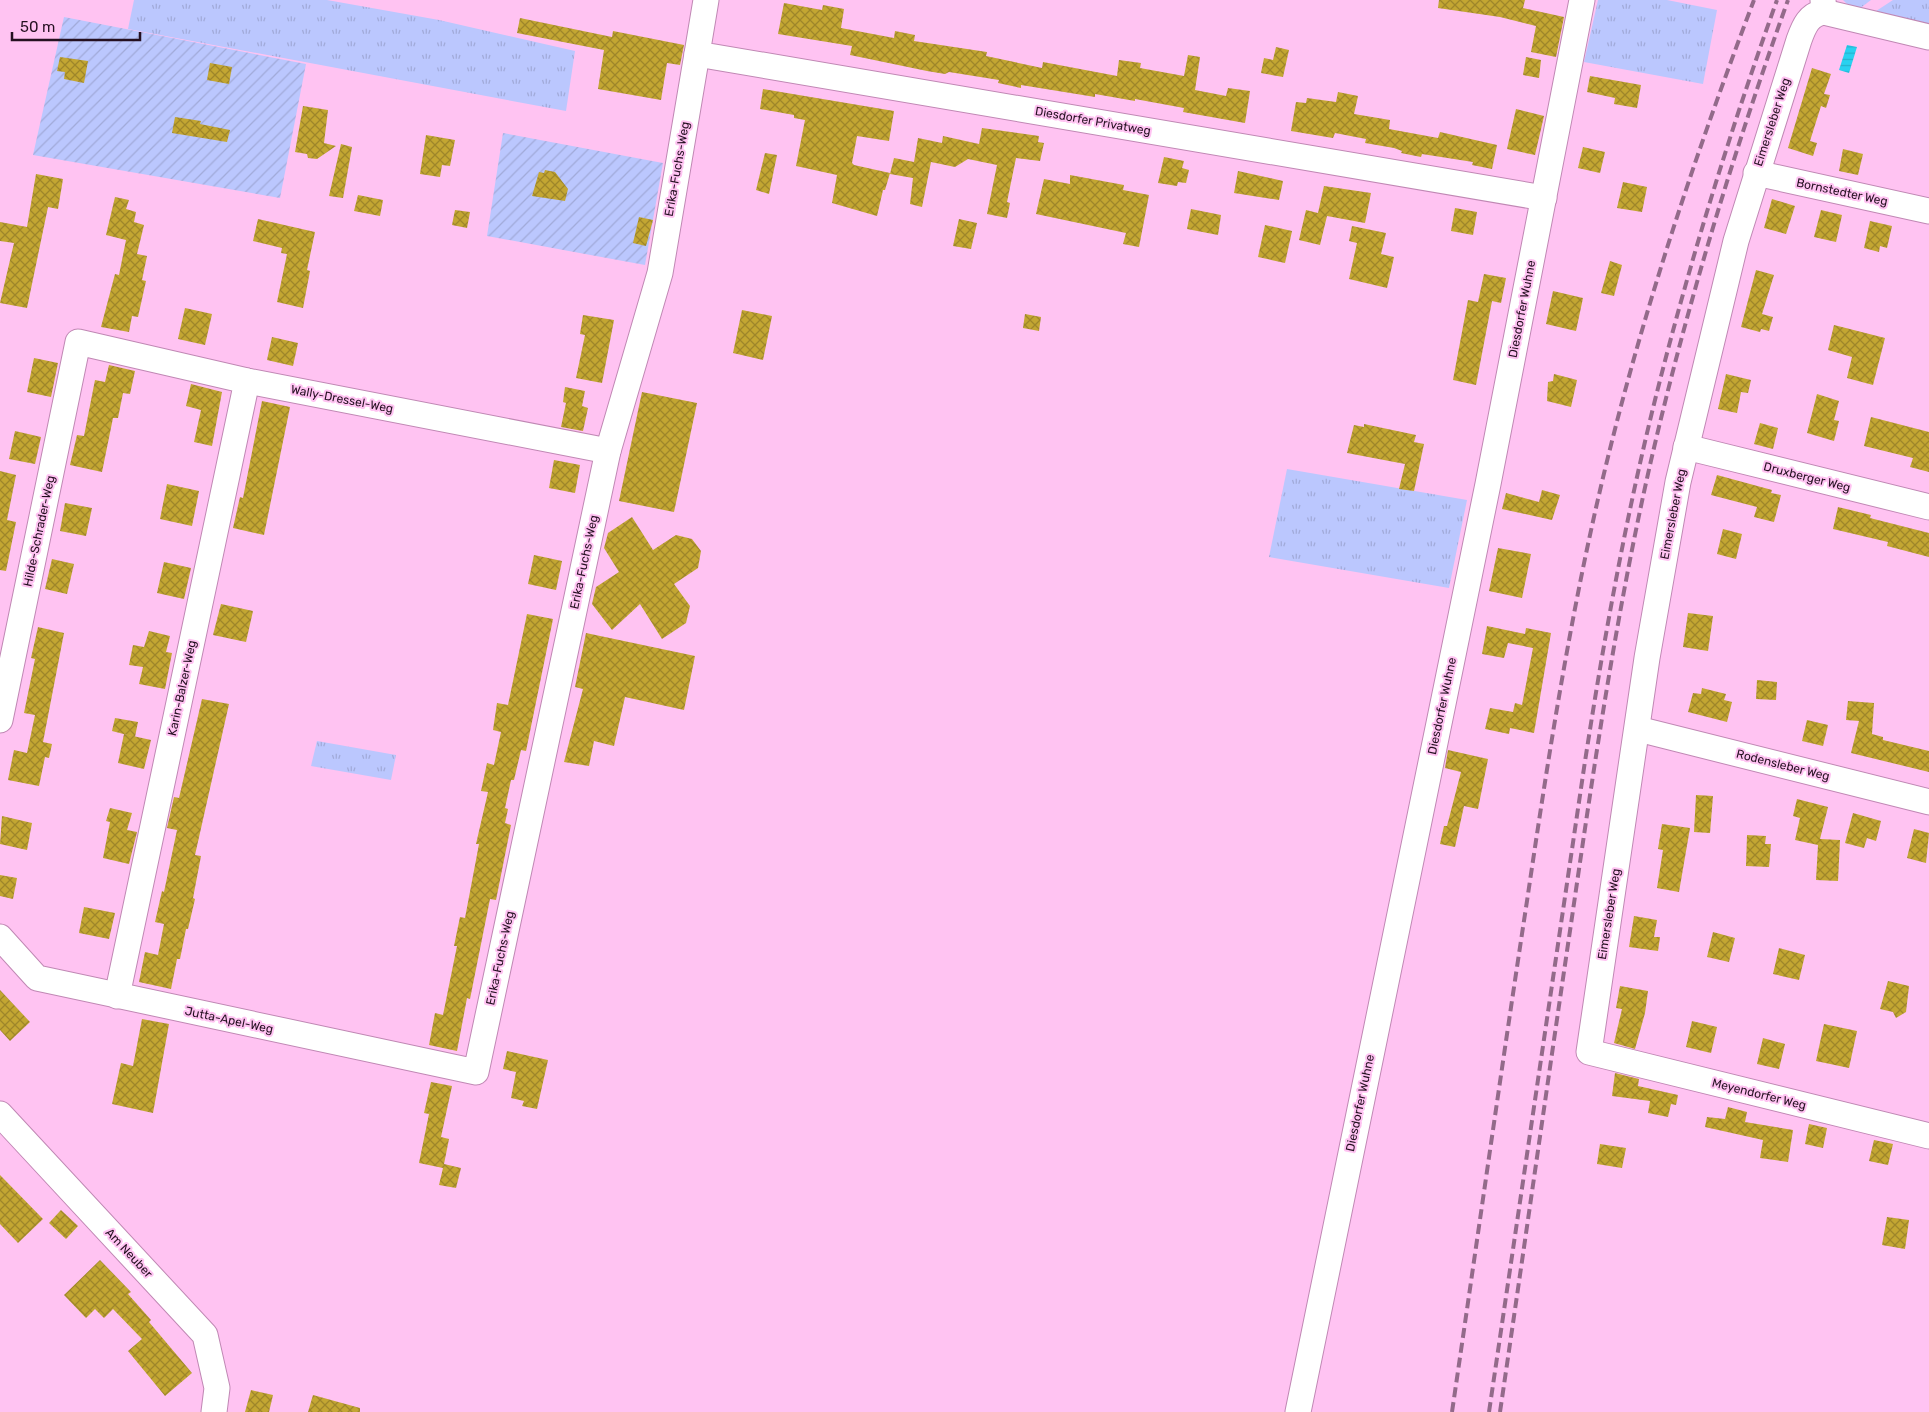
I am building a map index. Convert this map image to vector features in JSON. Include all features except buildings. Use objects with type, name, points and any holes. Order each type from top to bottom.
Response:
[{"type":"street","points":[[697,54],[706,0]]},
{"type":"street","name":"Diesdorfer Wuhne","points":[[1298,1412],[1544,198],[1582,0]]},
{"type":"street","points":[[1824,6],[1929,37]]},
{"type":"street","name":"Eimersleber Weg","points":[[1588,1052],[1665,552],[1686,447],[1736,242],[1756,173],[1803,29],[1824,6]]},
{"type":"street","name":"Diesdorfer Privatweg","points":[[697,54],[1544,198]]},
{"type":"street","name":"Erika-Fuchs-Weg","points":[[476,1072],[608,451],[660,273],[697,54]]},
{"type":"street","name":"Bornstedter Weg","points":[[1756,173],[1929,211]]},
{"type":"street","name":"Wally-Dressel-Weg","points":[[78,342],[247,381],[608,451]]},
{"type":"street","name":"Hilde-Schrader-Weg","points":[[0,720],[78,342]]},
{"type":"street","name":"Karin-Balzer-Weg","points":[[117,996],[247,381]]},
{"type":"street","name":"Druxberger Weg","points":[[1686,447],[1929,507]]},
{"type":"street","name":"Rodensleber Weg","points":[[1638,729],[1929,802]]},
{"type":"street","name":"Jutta-Apel-Weg","points":[[0,937],[38,978],[476,1072]]},
{"type":"street","name":"Meyendorfer Weg","points":[[1588,1052],[1929,1136]]},
{"type":"street","name":"Am Neuber","points":[[0,1114],[205,1335],[217,1388],[214,1412]]},
{"type":"green space","points":[[134,0],[327,0],[439,20],[575,51],[566,111],[128,29]]},
{"type":"green space","points":[[1598,0],[1667,0],[1717,10],[1703,84],[1584,62]]},
{"type":"green space","points":[[1843,0],[1871,0],[1855,12]]},
{"type":"green space","points":[[1893,0],[1929,0],[1929,31],[1870,15]]},
{"type":"green space","points":[[64,17],[306,64],[280,198],[33,155]]},
{"type":"green space","points":[[503,133],[663,163],[645,265],[487,236]]},
{"type":"green space","points":[[1287,469],[1467,500],[1449,588],[1269,557]]},
{"type":"green space","points":[[317,741],[396,755],[391,780],[311,766]]},
{"type":"shaded area","points":[[1847,45],[1857,47],[1849,73],[1839,70]]},
{"type":"railway","points":[[1452,1412],[1544,789],[1583,567],[1608,457],[1656,284],[1712,113],[1754,0]]},
{"type":"railway","points":[[1489,1412],[1584,768],[1624,537],[1655,400],[1696,248],[1743,99],[1777,0]]},
{"type":"railway","points":[[1500,1412],[1598,746],[1617,628],[1640,510],[1667,394],[1714,224],[1731,167],[1788,0]]}]
